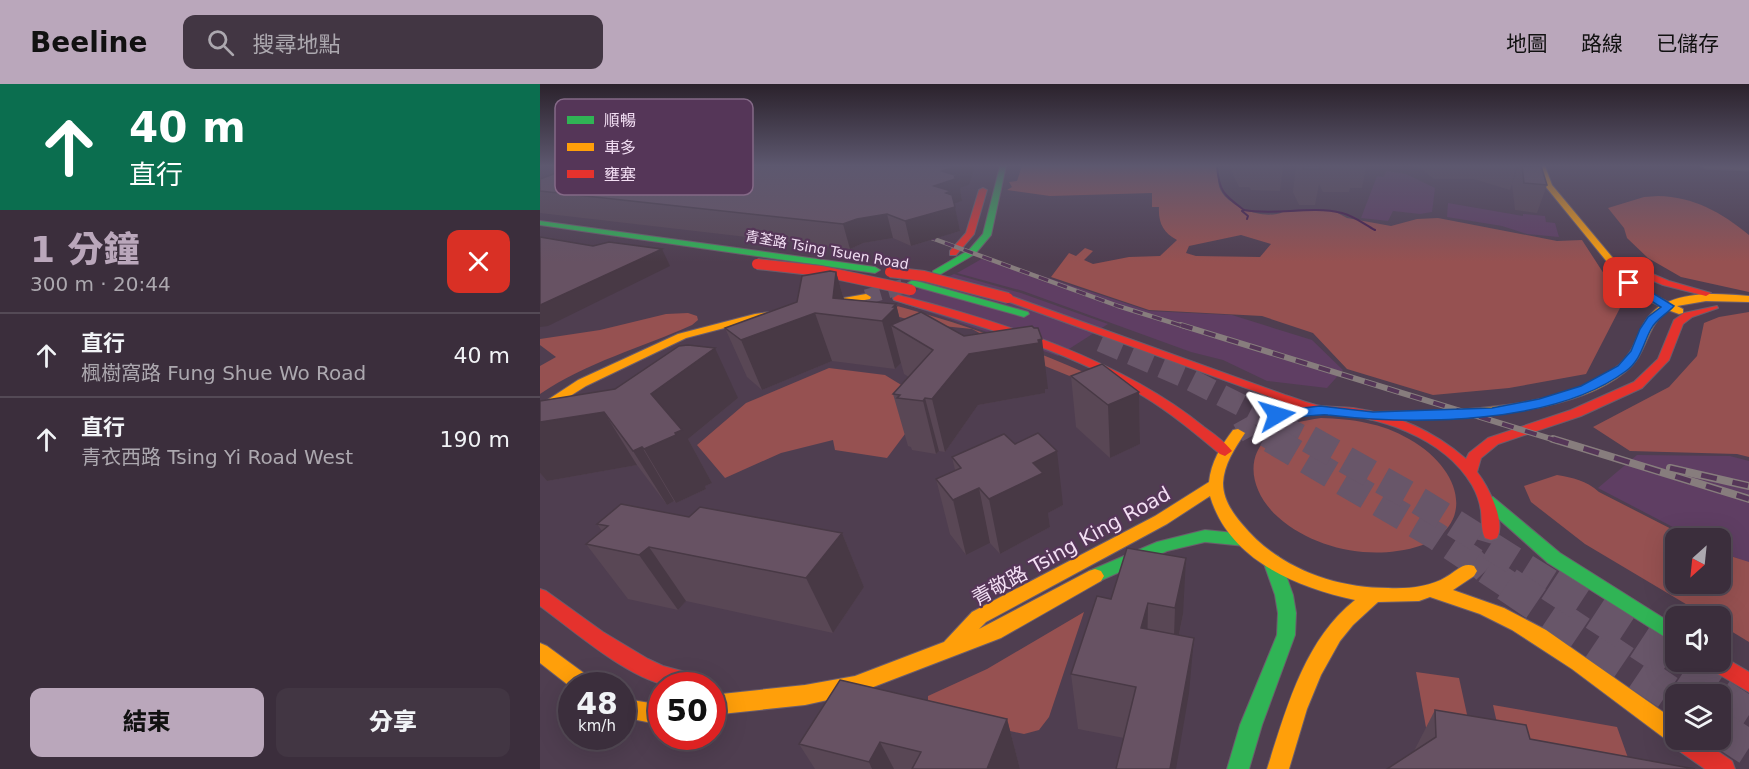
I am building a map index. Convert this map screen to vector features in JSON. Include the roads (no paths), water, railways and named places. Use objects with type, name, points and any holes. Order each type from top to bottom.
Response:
[{"type":"main road","points":[[980,198],[970,234],[961,246],[930,271],[977,248],[987,235],[995,198]]},
{"type":"main road","points":[[1561,198],[1627,271],[1672,305],[1692,313]]},
{"type":"main road","points":[[1570,198],[1627,271],[1645,329]]},
{"type":"main road","points":[[973,224],[990,216]]},
{"type":"main road","name":"青荃路 Tsing Tsuen Road","points":[[540,223],[841,267],[960,294],[1101,341]]},
{"type":"main road","name":"青荃路 Tsing Tsuen Road","points":[[540,231],[821,272],[911,290],[1008,319],[1088,350]]},
{"type":"main road","points":[[757,264],[956,314],[1044,346],[1106,373],[1178,413],[1225,451]]},
{"type":"main road","points":[[841,267],[924,276],[983,291],[1081,322],[1255,391],[1320,410],[1373,416],[1492,412],[1559,399],[1602,382],[1623,368],[1637,352],[1645,329],[1656,314],[1672,305],[1704,299],[1749,299]]},
{"type":"main road","points":[[1627,271],[1688,289],[1749,299]]},
{"type":"main road","points":[[540,411],[582,383],[697,331],[863,295]]},
{"type":"main road","points":[[1470,472],[1474,456],[1493,441],[1576,413],[1638,385],[1656,370],[1663,360],[1678,322],[1692,313],[1739,304],[1749,299]]},
{"type":"main road","points":[[1277,415],[1320,410]]},
{"type":"main road","points":[[1373,416],[1423,435],[1452,453],[1470,472],[1488,501],[1492,516],[1491,534]]},
{"type":"main road","points":[[1238,433],[1225,451],[1218,467],[1215,485],[1227,516],[1245,540],[1291,573],[1346,592],[1374,595],[1429,590],[1446,585],[1468,571]]},
{"type":"main road","name":"青敬路 Tsing King Road","points":[[950,647],[979,618],[1054,575],[1161,520],[1215,485]]},
{"type":"main road","points":[[1488,501],[1554,558],[1665,629]]},
{"type":"main road","name":"青敬路 Tsing King Road","points":[[726,702],[805,695],[855,685],[994,632],[1103,572],[1163,546],[1205,536],[1245,540]]},
{"type":"main road","points":[[1238,769],[1251,725],[1286,635],[1287,613],[1284,595],[1272,561]]},
{"type":"main road","points":[[1429,590],[1491,610],[1518,623],[1550,643],[1665,726]]},
{"type":"main road","points":[[1278,769],[1311,676],[1328,645],[1345,619],[1374,595]]},
{"type":"main road","points":[[540,596],[621,653],[656,672]]},
{"type":"main road","points":[[540,652],[566,672]]},
{"type":"main road","points":[[1731,672],[1749,683]]},
{"type":"main road","points":[[1697,750],[1724,769]]},
{"type":"waterway","points":[[1230,198],[1244,210]]},
{"type":"waterway","points":[[1244,210],[1256,212],[1330,211],[1351,216],[1375,230]]},
{"type":"waterway","points":[[1244,210],[1242,211],[1248,216],[1247,219]]},
{"type":"tunnel","points":[[866,297],[908,285]]},
{"type":"tunnel","points":[[1101,341],[1183,376],[1312,441]]},
{"type":"tunnel","points":[[1238,433],[1263,419],[1277,415]]},
{"type":"tunnel","points":[[1266,436],[1274,441]]},
{"type":"tunnel","points":[[1271,439],[1436,536],[1509,585]]},
{"type":"tunnel","points":[[1309,439],[1419,501],[1553,585]]},
{"type":"tunnel","points":[[1468,571],[1485,555],[1491,534]]},
{"type":"tunnel","points":[[1507,584],[1665,691]]},
{"type":"tunnel","points":[[1551,584],[1704,684]]},
{"type":"tunnel","points":[[1731,703],[1749,715]]},
{"type":"tunnel","points":[[1731,736],[1749,748]]},
{"type":"railway","points":[[918,233],[930,237]]},
{"type":"railway","points":[[926,236],[1118,306],[1186,327]]},
{"type":"railway","points":[[1181,325],[1558,441]]},
{"type":"railway","points":[[1553,439],[1749,499]]},
{"type":"railway","points":[[1670,468],[1749,486]]}]
